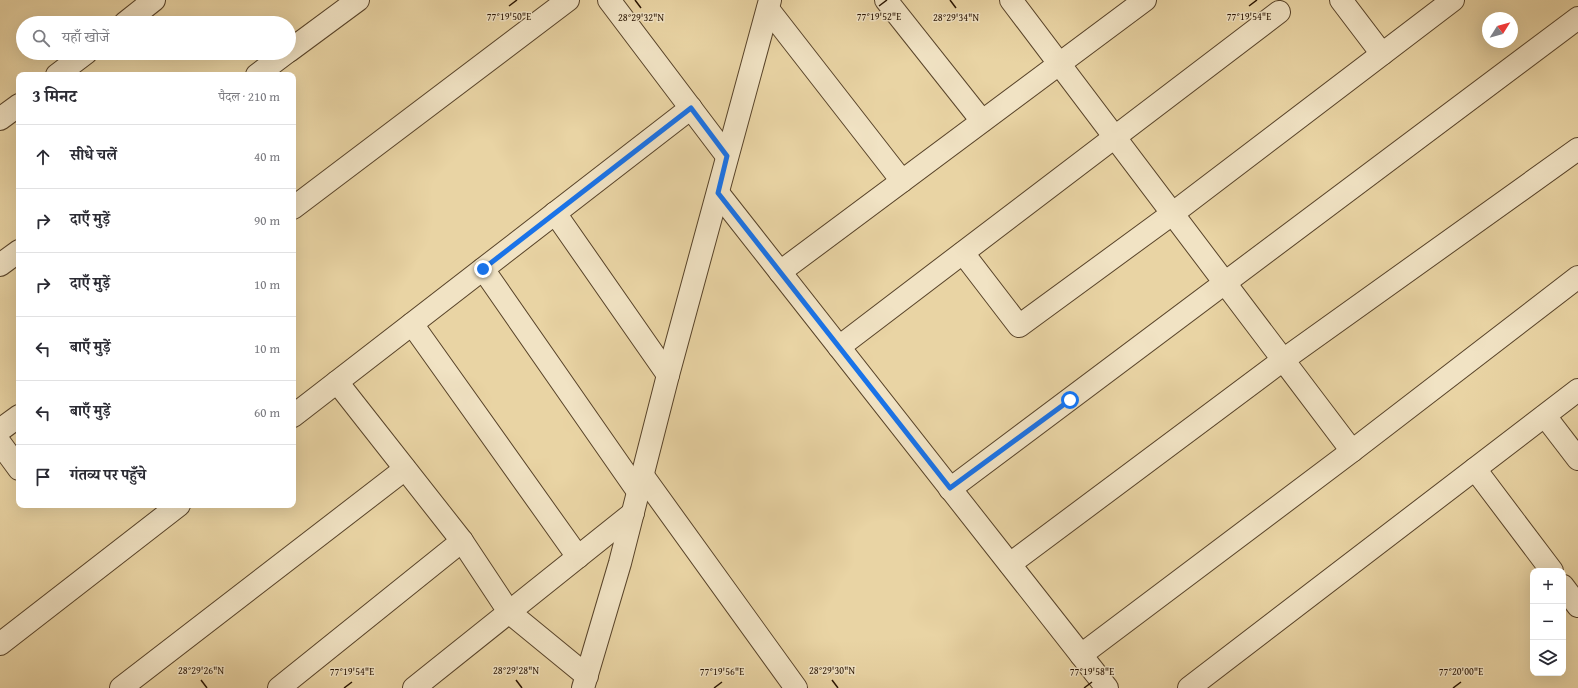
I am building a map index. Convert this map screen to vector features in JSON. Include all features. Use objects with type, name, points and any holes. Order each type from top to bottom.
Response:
[{"type":"street","points":[[134,16],[154,0]]},
{"type":"street","points":[[296,46],[358,0]]},
{"type":"street","points":[[296,206],[568,0]]},
{"type":"street","points":[[609,0],[727,156]]},
{"type":"street","points":[[886,0],[982,121]]},
{"type":"street","points":[[1012,0],[1352,452]]},
{"type":"street","points":[[780,272],[1145,0]]},
{"type":"street","points":[[1341,0],[1382,54]]},
{"type":"street","points":[[963,253],[1020,326],[1172,214],[1453,0]]},
{"type":"street","points":[[769,5],[902,181]]},
{"type":"street","points":[[337,382],[462,541],[509,612],[585,682],[638,494],[668,375],[769,5]]},
{"type":"street","points":[[839,347],[1279,12]]},
{"type":"street","points":[[950,488],[1225,284],[1578,18]]},
{"type":"street","points":[[61,72],[77,60]]},
{"type":"street","points":[[261,72],[277,60]]},
{"type":"street","points":[[0,119],[16,106]]},
{"type":"street","points":[[296,414],[691,108]]},
{"type":"street","points":[[1010,564],[1283,360],[1578,149]]},
{"type":"street","points":[[718,193],[1107,688]]},
{"type":"street","points":[[554,213],[668,375]]},
{"type":"street","points":[[0,265],[16,253]]},
{"type":"street","points":[[483,269],[638,494],[796,688]]},
{"type":"street","points":[[1081,655],[1352,452],[1578,278]]},
{"type":"street","points":[[412,324],[578,557]]},
{"type":"street","points":[[1189,688],[1578,390]]},
{"type":"street","points":[[1545,416],[1578,459]]},
{"type":"street","points":[[0,430],[16,418]]},
{"type":"street","points":[[0,442],[16,465]]},
{"type":"street","points":[[121,688],[405,469]]},
{"type":"street","points":[[1475,469],[1550,568]]},
{"type":"street","points":[[414,688],[578,557],[638,494]]},
{"type":"street","points":[[0,644],[175,508]]},
{"type":"street","points":[[279,688],[462,541]]},
{"type":"street","points":[[1566,590],[1578,606]]},
{"type":"route","points":[[483,269],[691,108],[727,156],[718,193],[950,488],[1070,400]]}]
